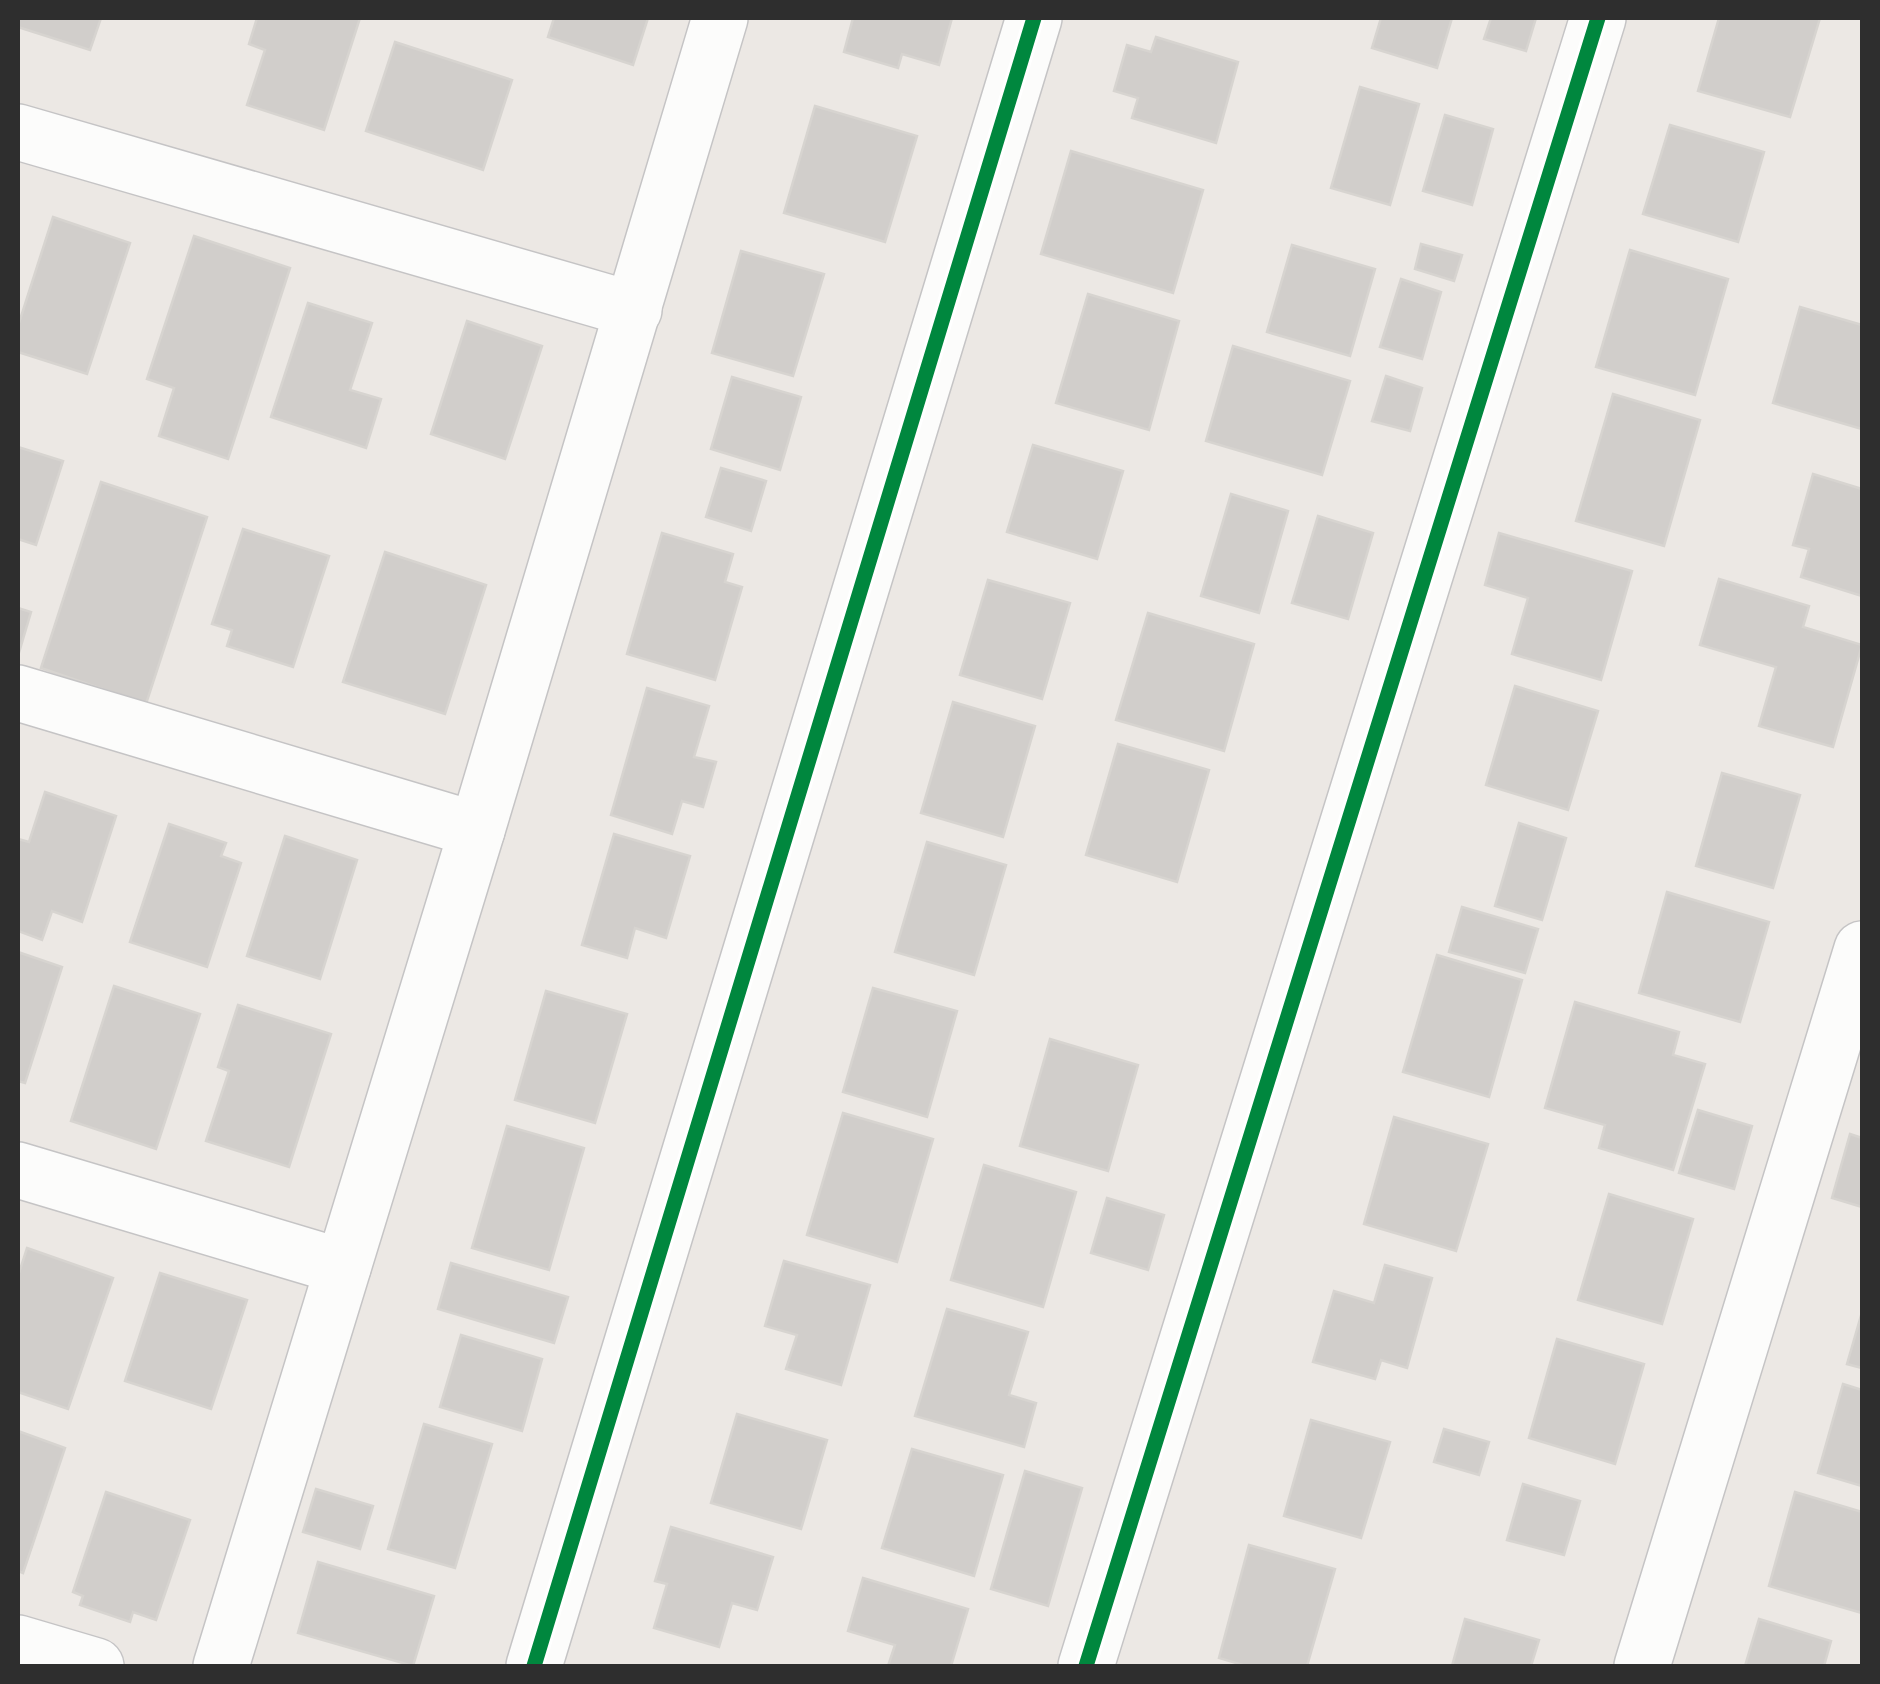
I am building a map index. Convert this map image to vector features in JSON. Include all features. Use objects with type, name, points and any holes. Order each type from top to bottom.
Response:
[{"type":"street","points":[[221,1666],[720,18]]},
{"type":"street","points":[[534,1666],[1034,18]]},
{"type":"street","points":[[1086,1666],[1598,18]]},
{"type":"street","points":[[18,132],[634,310]]},
{"type":"street","points":[[18,693],[476,830]]},
{"type":"street","points":[[1642,1666],[1862,949]]},
{"type":"street","points":[[18,1170],[343,1268]]},
{"type":"street","points":[[18,1643],[96,1666]]},
{"type":"building","points":[[18,18],[101,18],[90,50],[18,27]]},
{"type":"building","points":[[257,18],[360,18],[324,130],[247,105],[265,50],[249,44]]},
{"type":"building","points":[[554,18],[648,18],[633,65],[548,37]]},
{"type":"building","points":[[853,18],[952,18],[939,65],[902,54],[898,68],[844,52]]},
{"type":"building","points":[[1381,18],[1452,18],[1437,68],[1372,48]]},
{"type":"building","points":[[1491,18],[1536,18],[1526,51],[1484,39]]},
{"type":"building","points":[[1719,18],[1820,18],[1790,117],[1698,91]]},
{"type":"building","points":[[1156,37],[1238,62],[1216,143],[1132,118],[1138,98],[1114,91],[1127,45],[1151,52]]},
{"type":"building","points":[[395,42],[512,80],[483,170],[366,131]]},
{"type":"building","points":[[1360,87],[1419,104],[1390,205],[1331,188]]},
{"type":"building","points":[[815,106],[917,136],[885,242],[784,213]]},
{"type":"building","points":[[1445,115],[1493,129],[1472,205],[1423,191]]},
{"type":"building","points":[[1670,125],[1764,152],[1738,242],[1643,214]]},
{"type":"building","points":[[1071,151],[1203,190],[1173,293],[1041,254]]},
{"type":"building","points":[[53,217],[130,243],[87,374],[18,352],[18,326]]},
{"type":"building","points":[[194,236],[290,268],[228,459],[159,436],[174,388],[147,379]]},
{"type":"building","points":[[1421,244],[1462,255],[1454,281],[1415,269]]},
{"type":"building","points":[[1292,245],[1375,269],[1350,356],[1267,332]]},
{"type":"building","points":[[1630,250],[1728,279],[1695,395],[1596,367]]},
{"type":"building","points":[[741,251],[824,274],[793,376],[712,353]]},
{"type":"building","points":[[1401,279],[1441,292],[1422,359],[1380,347]]},
{"type":"building","points":[[1088,294],[1179,321],[1149,430],[1056,403]]},
{"type":"building","points":[[308,303],[372,323],[350,390],[381,399],[366,448],[271,417]]},
{"type":"building","points":[[1800,307],[1862,325],[1862,429],[1773,403]]},
{"type":"building","points":[[467,321],[542,346],[505,459],[431,434]]},
{"type":"building","points":[[1233,346],[1350,381],[1322,475],[1206,441]]},
{"type":"building","points":[[1386,376],[1422,388],[1410,431],[1372,421]]},
{"type":"building","points":[[732,377],[801,397],[780,470],[711,449]]},
{"type":"building","points":[[1613,394],[1700,420],[1664,546],[1576,521]]},
{"type":"building","points":[[1033,445],[1123,471],[1097,559],[1007,532]]},
{"type":"building","points":[[18,447],[63,461],[36,545],[18,539]]},
{"type":"building","points":[[721,468],[766,481],[751,531],[706,517]]},
{"type":"building","points":[[1813,474],[1862,489],[1862,596],[1801,577],[1809,549],[1793,545]]},
{"type":"building","points":[[101,482],[207,517],[146,704],[41,668]]},
{"type":"building","points":[[1231,494],[1288,511],[1259,613],[1201,596]]},
{"type":"building","points":[[1318,516],[1373,533],[1348,619],[1292,603]]},
{"type":"building","points":[[243,529],[329,556],[293,667],[227,646],[232,630],[212,624]]},
{"type":"building","points":[[662,533],[733,554],[725,582],[742,587],[715,680],[627,654]]},
{"type":"building","points":[[1499,533],[1632,571],[1601,680],[1512,654],[1528,598],[1485,585]]},
{"type":"building","points":[[385,552],[486,585],[445,714],[343,682]]},
{"type":"building","points":[[1719,579],[1809,606],[1803,627],[1862,645],[1833,747],[1759,726],[1776,667],[1700,645]]},
{"type":"building","points":[[988,580],[1070,603],[1042,699],[960,675]]},
{"type":"building","points":[[18,608],[31,612],[18,656]]},
{"type":"building","points":[[1148,613],[1254,644],[1224,751],[1116,720]]},
{"type":"building","points":[[1515,686],[1598,711],[1568,810],[1486,785]]},
{"type":"building","points":[[647,688],[709,706],[694,757],[716,762],[703,807],[682,801],[672,834],[611,815]]},
{"type":"building","points":[[953,702],[1035,726],[1003,837],[921,813]]},
{"type":"building","points":[[1118,744],[1209,770],[1177,882],[1086,855]]},
{"type":"building","points":[[1722,773],[1800,795],[1773,888],[1696,866]]},
{"type":"building","points":[[45,792],[116,816],[82,922],[52,911],[42,940],[18,931],[18,839],[29,842]]},
{"type":"building","points":[[1519,823],[1566,838],[1542,920],[1495,906]]},
{"type":"building","points":[[169,824],[226,843],[221,856],[241,863],[207,967],[130,942]]},
{"type":"building","points":[[614,834],[690,856],[666,938],[635,928],[627,958],[582,945]]},
{"type":"building","points":[[285,836],[357,860],[320,979],[247,956]]},
{"type":"building","points":[[927,842],[1006,865],[974,975],[895,952]]},
{"type":"building","points":[[1667,892],[1769,922],[1740,1022],[1639,993]]},
{"type":"building","points":[[1462,907],[1538,929],[1525,973],[1449,952]]},
{"type":"building","points":[[18,952],[62,967],[25,1083],[18,1081]]},
{"type":"building","points":[[1437,955],[1522,980],[1489,1097],[1403,1072]]},
{"type":"building","points":[[114,986],[200,1014],[156,1149],[71,1121]]},
{"type":"building","points":[[873,988],[957,1011],[927,1117],[843,1092]]},
{"type":"building","points":[[546,991],[627,1014],[595,1123],[515,1100]]},
{"type":"building","points":[[1575,1002],[1679,1032],[1673,1055],[1705,1064],[1673,1170],[1599,1148],[1605,1125],[1545,1108]]},
{"type":"building","points":[[238,1005],[331,1034],[289,1167],[206,1141],[229,1071],[218,1067]]},
{"type":"building","points":[[1050,1039],[1138,1065],[1108,1171],[1020,1146]]},
{"type":"building","points":[[1698,1110],[1752,1126],[1734,1189],[1679,1173]]},
{"type":"building","points":[[843,1113],[933,1139],[897,1262],[807,1235]]},
{"type":"building","points":[[1394,1117],[1488,1144],[1456,1251],[1364,1224]]},
{"type":"building","points":[[507,1126],[584,1148],[549,1270],[472,1248]]},
{"type":"building","points":[[1850,1134],[1862,1138],[1862,1207],[1832,1198]]},
{"type":"building","points":[[984,1165],[1076,1192],[1043,1307],[951,1280]]},
{"type":"building","points":[[1609,1194],[1693,1219],[1662,1324],[1578,1300]]},
{"type":"building","points":[[1107,1198],[1164,1215],[1148,1270],[1091,1253]]},
{"type":"building","points":[[27,1248],[113,1278],[68,1409],[18,1392],[18,1276]]},
{"type":"building","points":[[784,1261],[870,1285],[841,1385],[786,1369],[797,1335],[765,1326]]},
{"type":"building","points":[[451,1263],[568,1297],[554,1343],[438,1309]]},
{"type":"building","points":[[1385,1265],[1432,1278],[1407,1368],[1381,1360],[1375,1379],[1313,1362],[1334,1291],[1374,1303]]},
{"type":"building","points":[[160,1273],[247,1300],[211,1409],[125,1381]]},
{"type":"building","points":[[947,1309],[1028,1332],[1009,1395],[1036,1403],[1024,1447],[915,1416]]},
{"type":"building","points":[[1862,1312],[1862,1368],[1847,1364]]},
{"type":"building","points":[[461,1335],[542,1359],[522,1431],[440,1407]]},
{"type":"building","points":[[1557,1339],[1644,1364],[1615,1464],[1529,1438]]},
{"type":"building","points":[[1843,1384],[1862,1390],[1862,1486],[1818,1473]]},
{"type":"building","points":[[737,1414],[827,1440],[801,1529],[711,1503]]},
{"type":"building","points":[[1311,1420],[1390,1442],[1361,1538],[1284,1516]]},
{"type":"building","points":[[424,1424],[492,1444],[455,1568],[388,1549]]},
{"type":"building","points":[[1444,1429],[1489,1442],[1479,1475],[1434,1462]]},
{"type":"building","points":[[18,1431],[65,1448],[23,1573],[18,1571]]},
{"type":"building","points":[[912,1449],[1003,1475],[974,1576],[882,1548]]},
{"type":"building","points":[[1025,1471],[1082,1488],[1048,1606],[991,1589]]},
{"type":"building","points":[[1523,1484],[1580,1501],[1564,1555],[1507,1540]]},
{"type":"building","points":[[316,1489],[373,1506],[360,1549],[303,1532]]},
{"type":"building","points":[[106,1492],[190,1520],[156,1620],[133,1612],[130,1622],[80,1605],[83,1596],[73,1592]]},
{"type":"building","points":[[1795,1492],[1862,1512],[1862,1613],[1769,1586]]},
{"type":"building","points":[[671,1527],[773,1557],[757,1610],[732,1603],[719,1647],[654,1628],[667,1584],[655,1581]]},
{"type":"building","points":[[1249,1545],[1335,1569],[1307,1666],[1246,1666],[1219,1658]]},
{"type":"building","points":[[318,1562],[434,1596],[413,1666],[298,1633]]},
{"type":"building","points":[[863,1578],[968,1609],[951,1666],[888,1666],[895,1645],[848,1631]]},
{"type":"building","points":[[1465,1619],[1539,1640],[1531,1666],[1452,1666]]},
{"type":"building","points":[[1759,1619],[1831,1641],[1824,1666],[1745,1666]]},
{"type":"cycle path","points":[[534,1666],[1034,18]]},
{"type":"cycle path","points":[[1086,1666],[1598,18]]}]
